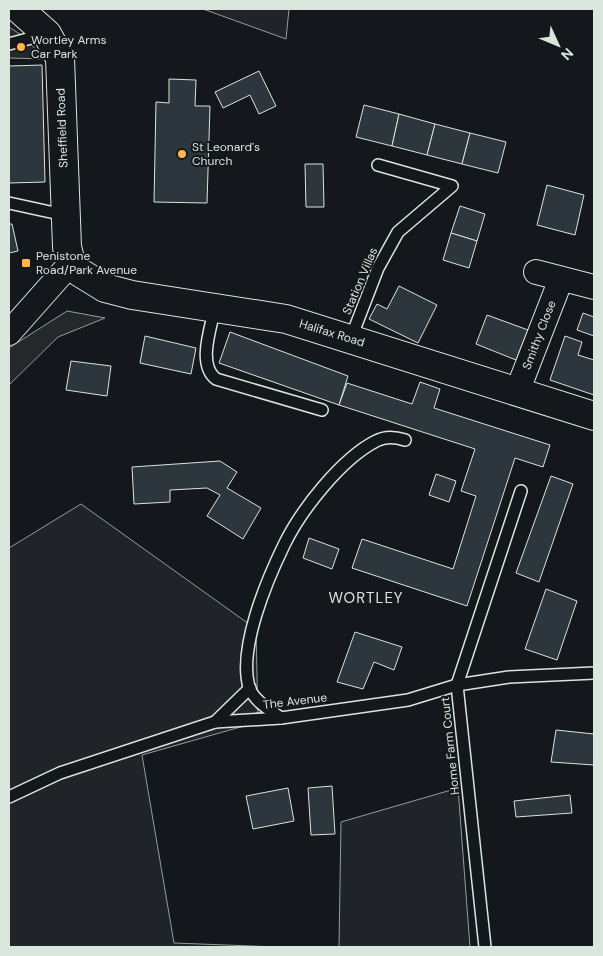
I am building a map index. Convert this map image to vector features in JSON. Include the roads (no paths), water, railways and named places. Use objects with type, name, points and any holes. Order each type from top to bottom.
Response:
[{"type":"highway","name":"Sheffield Road","points":[[19,9],[47,34],[60,58],[64,215],[67,246],[71,262]]},
{"type":"highway","name":"Halifax Road","points":[[71,262],[79,272],[105,288],[132,295],[286,319],[352,338],[594,416]]},
{"type":"street","points":[[9,333],[71,262]]},
{"type":"street","points":[[536,272],[594,287]]},
{"type":"street","name":"Smithy Close","points":[[517,392],[561,279]]},
{"type":"lane","points":[[9,44],[47,34]]},
{"type":"lane","name":"Station Villas","points":[[352,338],[378,268],[398,232],[452,186],[378,165]]},
{"type":"lane","points":[[9,203],[64,215]]},
{"type":"lane","points":[[215,307],[205,360],[211,376],[322,410]]},
{"type":"lane","points":[[281,718],[263,705],[250,688],[247,658],[250,636],[284,544],[312,502],[350,460],[376,441],[397,437],[405,440]]},
{"type":"lane","name":"Home Farm Court","points":[[485,947],[457,685],[521,491]]},
{"type":"lane","name":"The Avenue","points":[[9,797],[60,773],[215,722],[281,718],[408,700],[457,685],[509,677],[594,673]]},
{"type":"lane","points":[[215,722],[250,688]]},
{"type":"place","name":"Wortley Arms Car Park","points":[[21,47]]},
{"type":"place","name":"St Leonard's Church","points":[[182,154]]},
{"type":"place","name":"Penistone Road/Park Avenue","points":[[26,263]]},
{"type":"district","name":"WORTLEY","points":[[366,598]]}]
